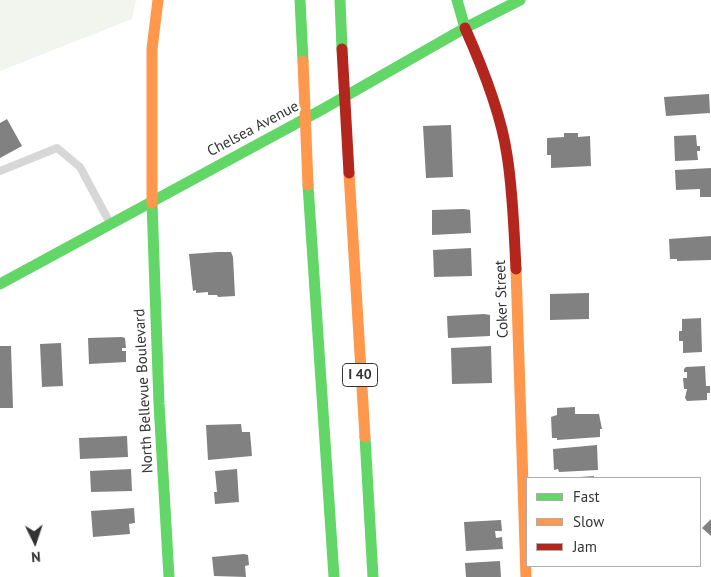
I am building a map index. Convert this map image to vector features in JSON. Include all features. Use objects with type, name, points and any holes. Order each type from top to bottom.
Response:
[{"type":"main road","name":"North Bellevue Boulevard","points":[[158,0],[152,50],[152,203],[159,404],[169,577]]},
{"type":"main road","name":"I 40","points":[[300,0],[308,185],[334,577]]},
{"type":"main road","name":"I 40","points":[[340,0],[373,577]]},
{"type":"main road","name":"Coker Street","points":[[457,0],[465,28],[484,71],[507,153],[514,220],[526,577]]},
{"type":"main road","name":"Chelsea Avenue","points":[[0,284],[323,109],[465,28],[520,0]]},
{"type":"lane","points":[[0,171],[56,148],[80,167],[111,225]]},
{"type":"shaded area","points":[[0,0],[136,0],[132,19],[0,71]]},
{"type":"building","points":[[709,94],[710,113],[666,116],[664,97]]},
{"type":"building","points":[[7,119],[22,146],[0,158],[0,123]]},
{"type":"building","points":[[451,125],[453,177],[426,178],[423,126]]},
{"type":"building","points":[[564,133],[578,133],[578,137],[590,136],[591,166],[551,168],[551,155],[547,155],[547,138],[564,137]]},
{"type":"building","points":[[696,135],[697,146],[700,146],[700,151],[697,151],[698,160],[675,161],[674,136]]},
{"type":"building","points":[[711,168],[711,197],[700,197],[700,189],[676,190],[675,170]]},
{"type":"building","points":[[432,210],[470,210],[471,233],[432,235]]},
{"type":"building","points":[[711,236],[711,260],[677,261],[677,259],[670,259],[669,239]]},
{"type":"building","points":[[471,248],[472,276],[434,277],[433,250]]},
{"type":"building","points":[[231,252],[233,257],[235,296],[218,297],[217,295],[208,295],[208,292],[196,293],[196,290],[193,291],[189,254]]},
{"type":"building","points":[[589,293],[589,319],[550,320],[550,294]]},
{"type":"building","points":[[490,315],[490,336],[448,338],[447,316]]},
{"type":"building","points":[[701,318],[702,352],[683,353],[683,341],[679,341],[679,331],[682,331],[682,319]]},
{"type":"building","points":[[88,338],[125,338],[126,348],[122,348],[122,351],[126,351],[126,362],[89,364]]},
{"type":"building","points":[[61,343],[63,386],[42,387],[40,344]]},
{"type":"building","points":[[0,346],[11,346],[13,408],[0,408]]},
{"type":"building","points":[[491,346],[492,383],[452,384],[451,348]]},
{"type":"building","points":[[705,366],[706,386],[710,386],[707,400],[687,401],[685,398],[687,389],[684,389],[683,378],[687,378],[687,372],[684,372],[684,369],[686,367]]},
{"type":"building","points":[[575,407],[575,414],[599,414],[602,429],[600,429],[600,437],[557,440],[557,438],[552,438],[551,417],[557,415],[557,408]]},
{"type":"building","points":[[241,424],[242,432],[250,432],[252,456],[208,460],[206,425]]},
{"type":"building","points":[[127,436],[128,457],[80,459],[79,438]]},
{"type":"building","points":[[597,445],[598,470],[559,472],[558,469],[554,470],[553,449]]},
{"type":"building","points":[[131,469],[132,491],[91,492],[90,471]]},
{"type":"building","points":[[237,469],[239,502],[215,504],[214,492],[217,492],[215,471]]},
{"type":"building","points":[[134,508],[135,523],[129,524],[130,534],[93,537],[91,511]]},
{"type":"building","points":[[711,519],[711,536],[702,528]]},
{"type":"building","points":[[501,520],[502,531],[495,531],[496,538],[502,537],[503,549],[466,551],[464,522]]},
{"type":"building","points":[[248,555],[249,565],[245,566],[246,577],[214,576],[212,557]]},
{"type":"building","points":[[500,561],[501,577],[466,577],[465,563]]},
{"type":"traffic: fast","points":[[300,0],[303,61]]},
{"type":"traffic: fast","points":[[340,0],[342,49]]},
{"type":"traffic: fast","points":[[457,0],[465,28]]},
{"type":"traffic: fast","points":[[0,284],[323,109],[465,28],[520,0]]},
{"type":"traffic: fast","points":[[308,185],[334,577]]},
{"type":"traffic: fast","points":[[152,203],[159,404],[169,577]]},
{"type":"traffic: fast","points":[[365,437],[373,577]]},
{"type":"traffic: slow","points":[[152,203],[152,49],[158,0]]},
{"type":"traffic: slow","points":[[303,61],[308,185]]},
{"type":"traffic: slow","points":[[349,173],[365,437]]},
{"type":"traffic: slow","points":[[516,269],[526,577]]},
{"type":"traffic: jam","points":[[465,28],[490,90],[504,139],[512,197],[516,269]]},
{"type":"traffic: jam","points":[[342,49],[349,173]]}]
